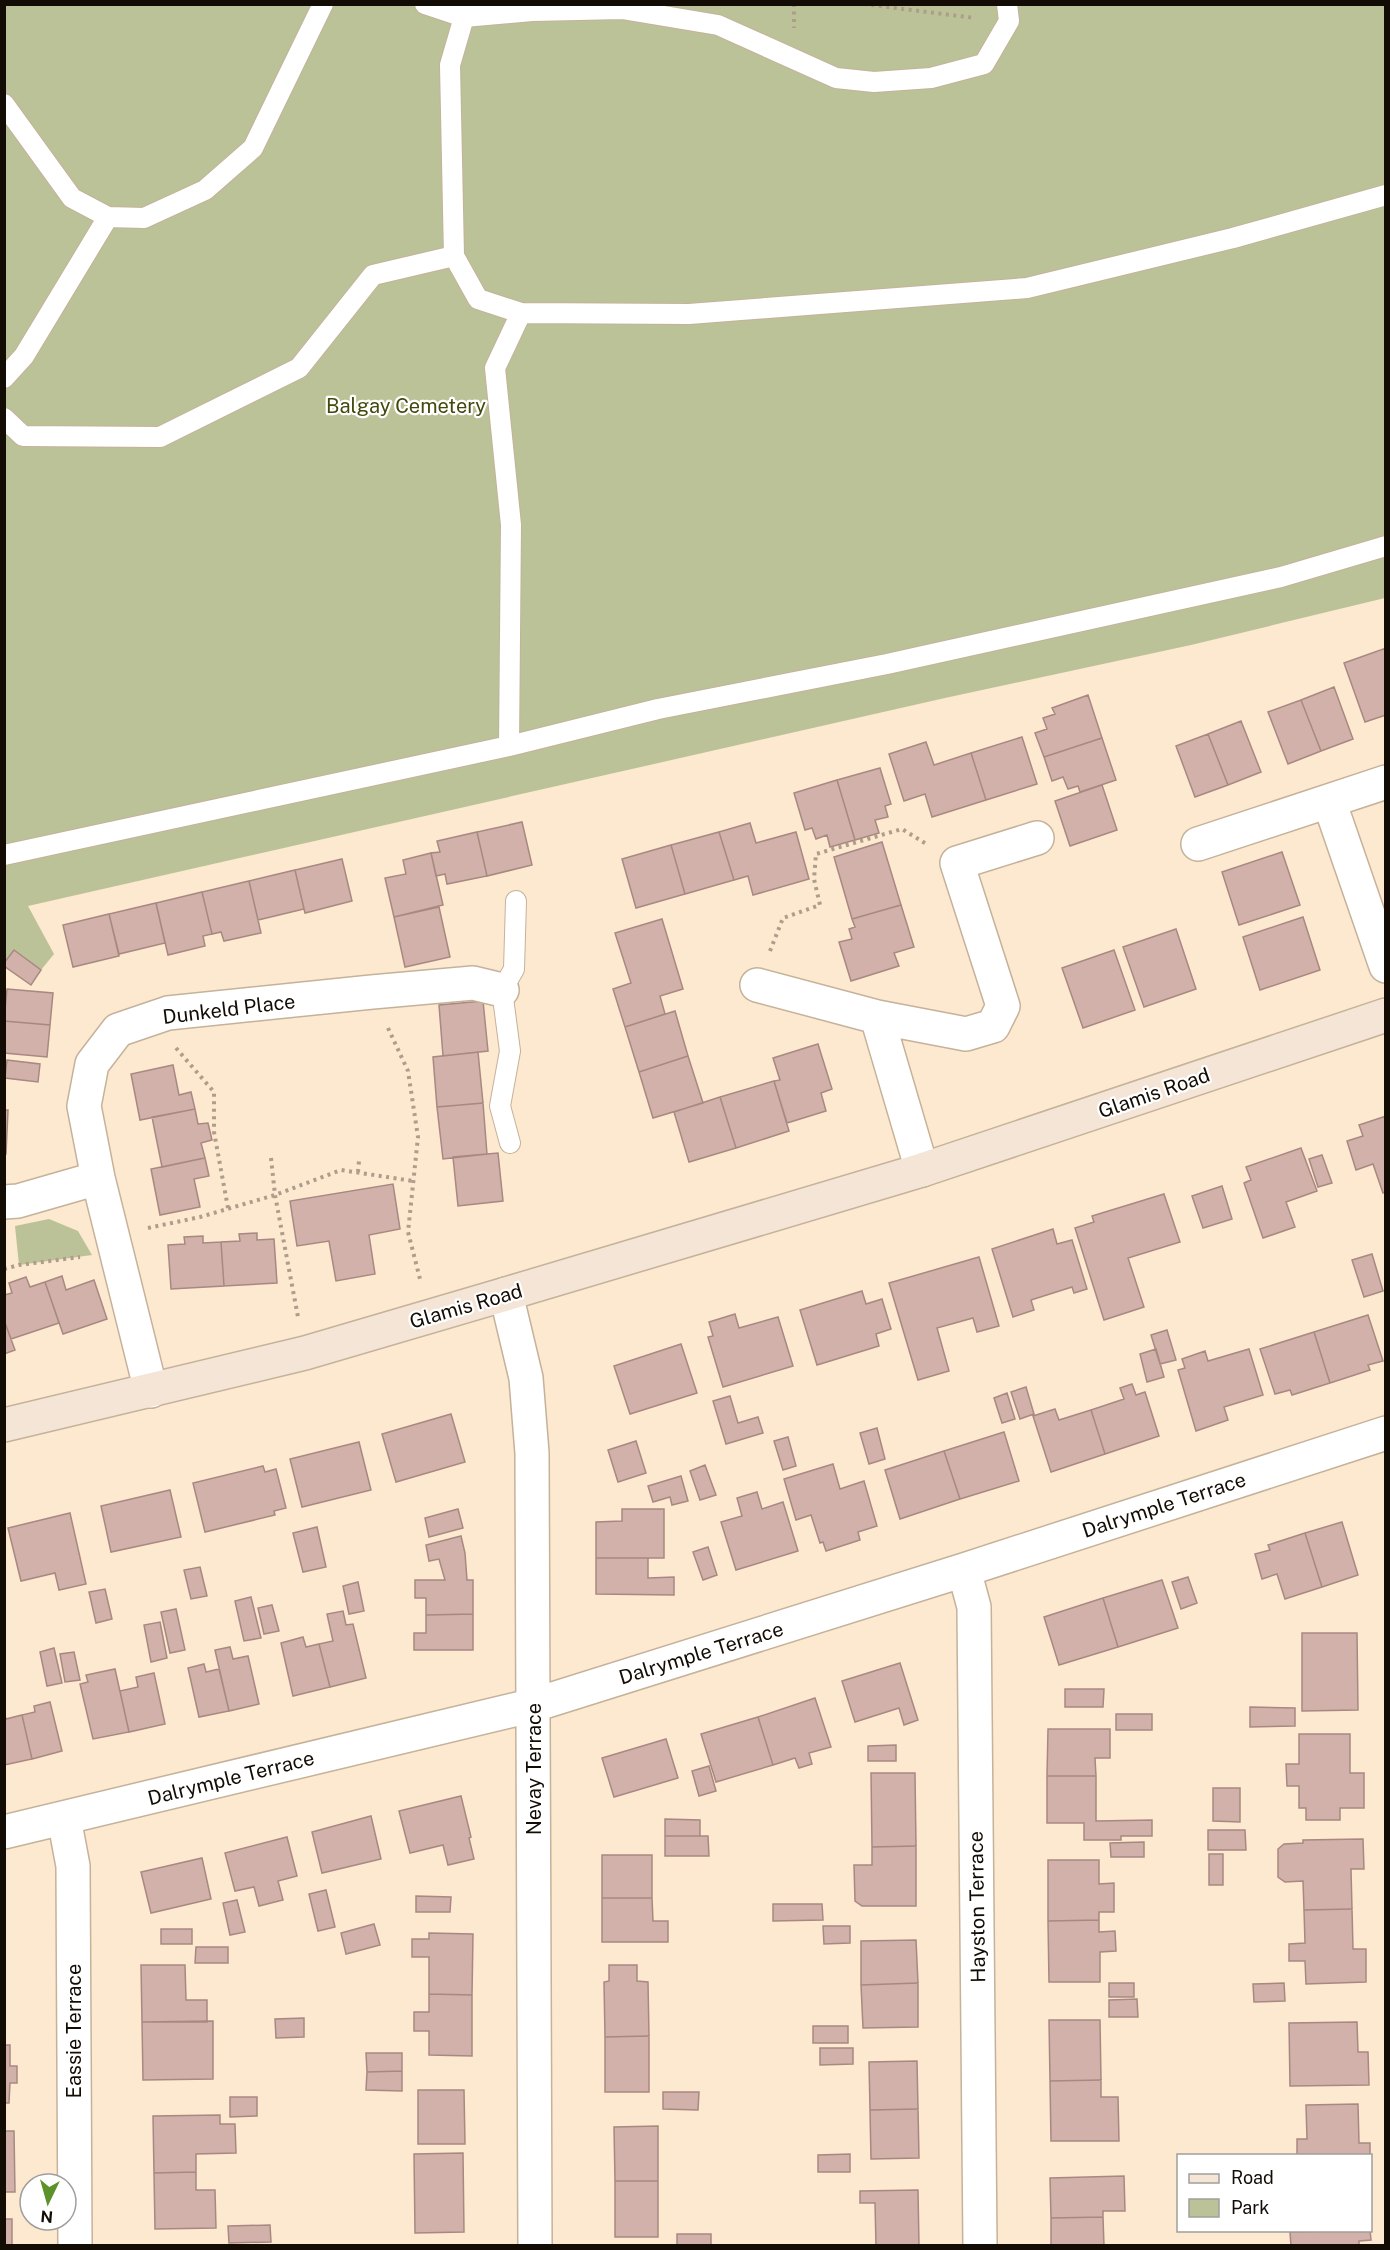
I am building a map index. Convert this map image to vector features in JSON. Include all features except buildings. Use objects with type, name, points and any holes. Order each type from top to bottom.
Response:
[{"type":"street","points":[[1198,844],[1386,782]]},
{"type":"street","points":[[1329,801],[1386,966]]},
{"type":"street","points":[[757,985],[877,1017],[966,1034],[993,1026],[1003,1006],[957,863],[1037,838]]},
{"type":"street","name":"Dunkeld Place","points":[[151,1391],[98,1178],[84,1106],[92,1064],[118,1030],[168,1013],[472,983],[502,990]]},
{"type":"street","name":"Glamis Road","points":[[4,1425],[305,1353],[430,1317],[922,1170],[1386,1015]]},
{"type":"street","points":[[877,1017],[922,1170]]},
{"type":"street","points":[[4,1202],[18,1201],[98,1178]]},
{"type":"street","name":"Nevay Terrace","points":[[506,1294],[526,1378],[532,1453],[536,2246]]},
{"type":"street","name":"Dalrymple Terrace","points":[[4,1832],[534,1705],[964,1570],[1386,1433]]},
{"type":"street","name":"Hayston Terrace","points":[[964,1570],[974,1607],[980,2246]]},
{"type":"street","name":"Eassie Terrace","points":[[64,1818],[73,1866],[75,2246]]},
{"type":"lane","points":[[4,104],[72,198],[108,217],[144,218],[205,190],[253,148],[323,4]]},
{"type":"lane","points":[[425,4],[468,11],[621,9],[718,25],[836,78],[874,82],[931,78],[984,64],[1008,13]]},
{"type":"lane","points":[[468,11],[450,65],[454,256],[478,299],[521,313],[688,314],[1027,288],[1233,238],[1386,195]]},
{"type":"lane","points":[[4,378],[24,357],[108,217]]},
{"type":"lane","points":[[4,418],[23,436],[159,437],[299,368],[373,275],[454,256]]},
{"type":"lane","points":[[509,746],[511,525],[495,368],[521,313]]},
{"type":"lane","points":[[4,855],[509,746],[658,709],[887,664],[1269,579],[1386,546]]},
{"type":"lane","points":[[510,1143],[500,1107],[510,1051],[502,990],[514,969],[516,901]]},
{"type":"path","points":[[864,4],[1008,13]]},
{"type":"path","points":[[757,985],[783,918],[820,905],[814,879],[816,854],[902,829],[957,863]]},
{"type":"path","points":[[372,992],[408,1071],[418,1137],[408,1232],[430,1317]]},
{"type":"path","points":[[168,1013],[170,1042],[214,1092],[214,1132],[228,1208]]},
{"type":"path","points":[[271,1158],[274,1195],[305,1353]]},
{"type":"path","points":[[358,1172],[359,1161]]},
{"type":"path","points":[[4,1269],[115,1244],[274,1195],[341,1170],[413,1181]]},
{"type":"green space","name":"Balgay Cemetery","points":[[5,5],[1385,5],[1385,598],[1191,645],[945,698],[28,906],[54,954],[41,970],[14,950],[5,963]]},
{"type":"green space","points":[[49,1219],[78,1231],[92,1255],[19,1265],[15,1226]]}]
